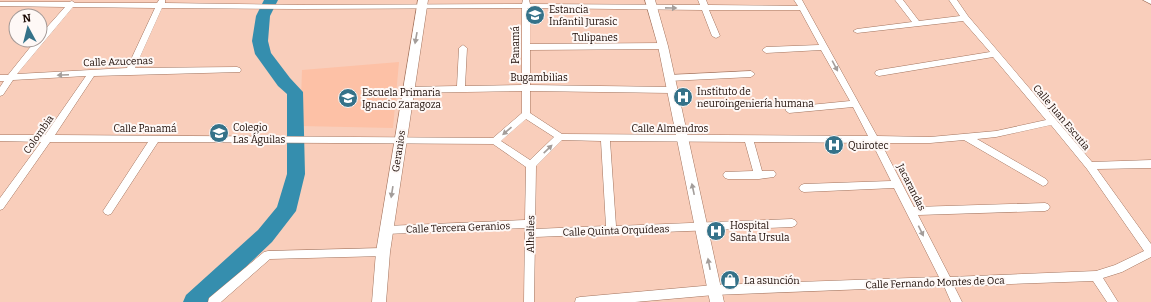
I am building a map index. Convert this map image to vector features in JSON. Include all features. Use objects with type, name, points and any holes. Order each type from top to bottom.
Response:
[{"type":"street","points":[[702,0],[716,36]]},
{"type":"street","points":[[898,0],[917,24]]},
{"type":"street","name":"Calle Juan Escutia","points":[[953,0],[965,18],[1051,122],[1090,166],[1151,252]]},
{"type":"street","points":[[1147,0],[1151,2]]},
{"type":"street","points":[[48,30],[72,2]]},
{"type":"street","points":[[0,4],[162,2],[272,7],[299,4],[526,3],[652,4],[706,8],[800,4]]},
{"type":"street","points":[[130,71],[162,2]]},
{"type":"street","name":"Geranios","points":[[379,302],[386,230],[422,3]]},
{"type":"street","name":"Panamá","points":[[526,3],[526,114]]},
{"type":"street","points":[[652,4],[663,46],[715,296]]},
{"type":"street","name":"Jacarandas","points":[[800,4],[875,140],[912,211],[956,302]]},
{"type":"street","points":[[857,31],[965,18]]},
{"type":"street","name":"Tulipanes","points":[[527,47],[663,46]]},
{"type":"street","points":[[766,50],[824,46]]},
{"type":"street","points":[[0,93],[34,48]]},
{"type":"street","points":[[460,89],[463,48]]},
{"type":"street","points":[[879,73],[995,54]]},
{"type":"street","name":"Calle Azucenas","points":[[0,78],[130,71],[237,70]]},
{"type":"street","name":"Colombia","points":[[0,206],[92,73]]},
{"type":"street","name":"Bugambilias","points":[[408,90],[670,84],[751,74]]},
{"type":"street","points":[[789,110],[856,104]]},
{"type":"street","points":[[400,140],[495,141],[531,165],[560,137],[526,114],[495,141]]},
{"type":"street","name":"Calle Almendros","points":[[560,137],[930,140],[996,134],[1051,122]]},
{"type":"street","points":[[966,137],[1043,182]]},
{"type":"street","name":"Calle Panamá","points":[[0,138],[400,140]]},
{"type":"street","points":[[605,138],[611,230]]},
{"type":"street","points":[[749,138],[758,175]]},
{"type":"street","points":[[108,211],[155,139]]},
{"type":"street","points":[[1090,166],[1151,164]]},
{"type":"street","name":"Alhelies","points":[[529,302],[531,165]]},
{"type":"street","points":[[728,175],[771,174]]},
{"type":"street","points":[[804,188],[898,184]]},
{"type":"street","points":[[912,211],[1045,207]]},
{"type":"street","name":"Calle Quinta Orquídeas","points":[[530,228],[611,230],[792,223]]},
{"type":"street","name":"Calle Tercera Geranios","points":[[386,230],[530,228]]},
{"type":"street","points":[[213,302],[268,255],[383,252]]},
{"type":"street","name":"Calle Fernando Montes de Oca","points":[[580,302],[715,296],[947,282],[1096,276],[1118,269],[1151,252]]},
{"type":"street","points":[[1096,276],[1113,302]]},
{"type":"shaded area","name":"Escuela Primaria Ignacio Zaragoza","points":[[399,62],[393,128],[300,126],[302,70]]},
{"type":"waterway","points":[[194,302],[265,236],[286,211],[296,174],[295,92],[284,82],[263,54],[260,41],[263,16],[271,0]]},
{"type":"place","name":"Estancia Infantil Jurasic","points":[[535,15]]},
{"type":"place","name":"Instituto de neuroingeniería humana","points":[[683,97]]},
{"type":"place","name":"Escuela Primaria Ignacio Zaragoza","points":[[348,98]]},
{"type":"place","name":"Colegio Las Águilas","points":[[219,133]]},
{"type":"place","name":"Quirotec","points":[[834,145]]},
{"type":"place","name":"Hospital Santa Ursula","points":[[716,231]]},
{"type":"place","name":"La asunción","points":[[730,280]]}]
